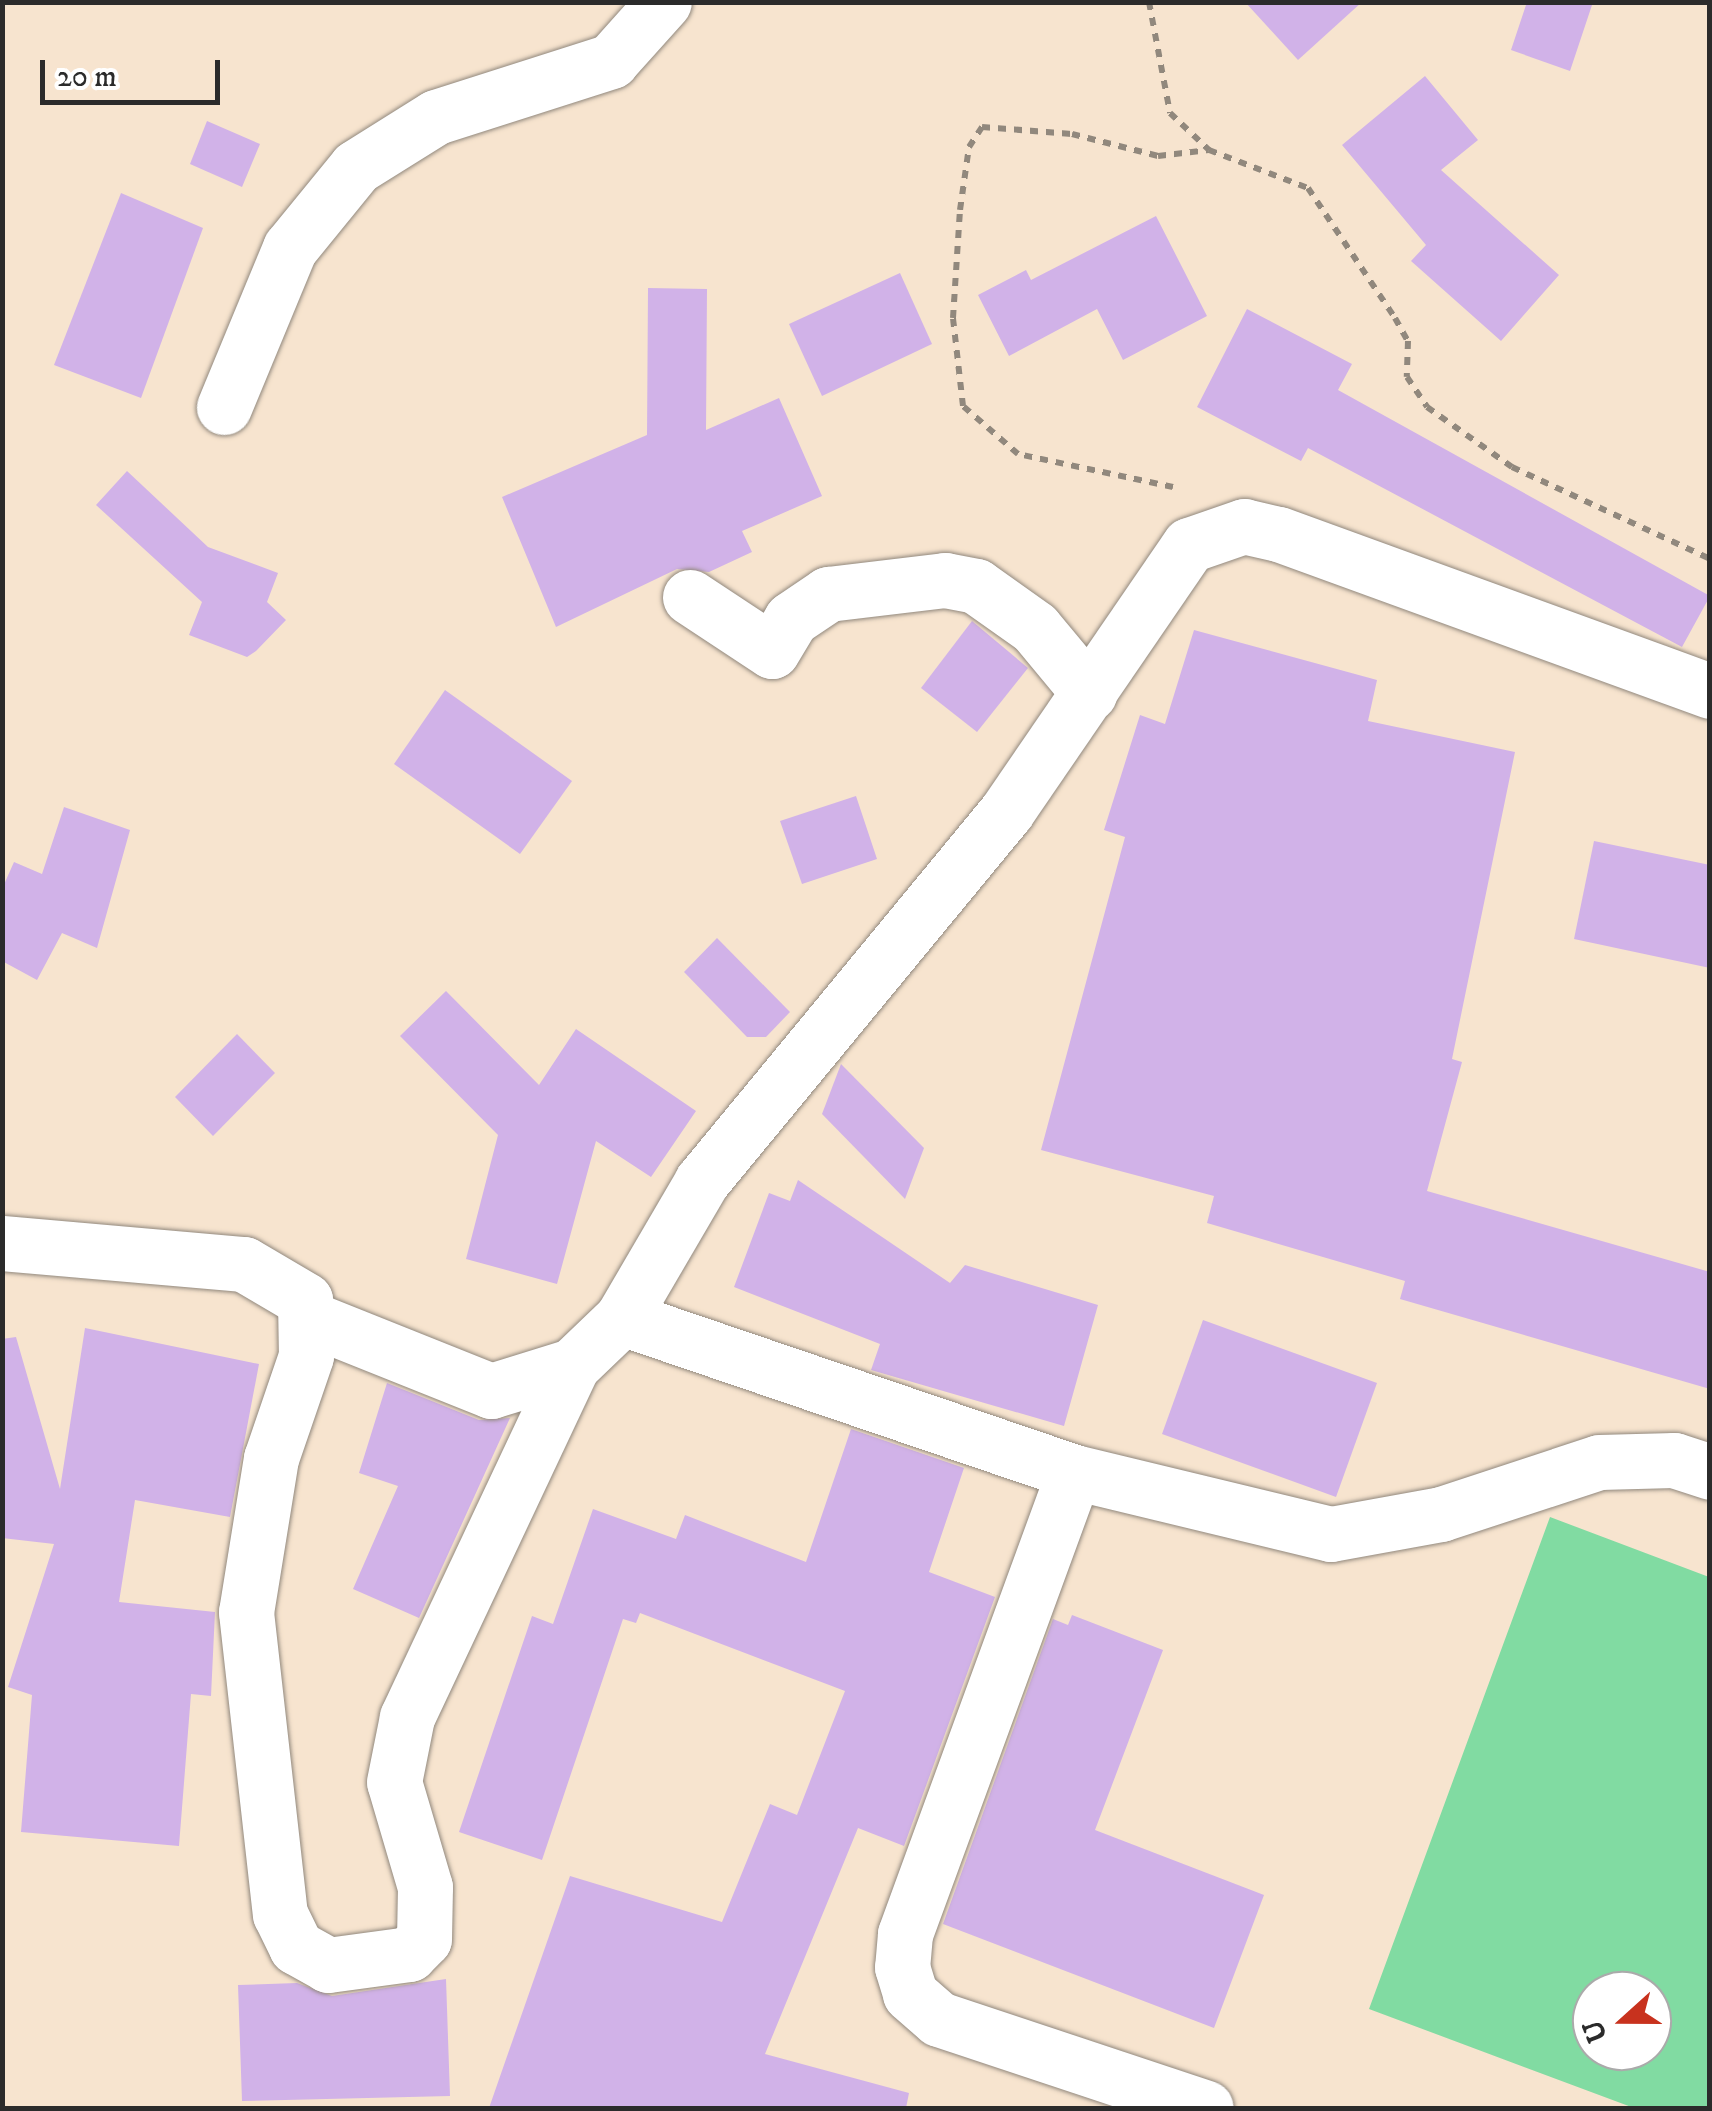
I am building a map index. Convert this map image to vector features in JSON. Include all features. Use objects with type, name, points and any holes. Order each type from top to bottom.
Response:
[{"type":"street","points":[[224,408],[290,248],[356,167],[436,117],[611,60],[664,2]]},
{"type":"street","points":[[311,1320],[270,1458],[246,1612],[280,1914],[296,1947],[328,1965],[409,1954],[424,1939],[428,1904],[394,1782],[398,1745],[426,1662],[572,1366],[622,1318],[702,1181],[1008,810],[1089,693],[1168,566],[1216,530],[1278,534],[1710,691]]},
{"type":"street","points":[[690,597],[772,651],[791,619],[828,594],[945,580],[976,586],[1035,628],[1089,693]]},
{"type":"street","points":[[2,1244],[244,1264],[293,1285],[311,1320],[491,1391],[572,1366]]},
{"type":"street","points":[[622,1318],[1074,1472],[1331,1534],[1441,1514],[1599,1462],[1674,1460],[1710,1472]]},
{"type":"street","points":[[1074,1472],[905,1934],[902,1967],[910,1994],[939,2019],[1134,2098],[1206,2108]]},
{"type":"path","points":[[1149,2],[1170,113],[1209,150],[1308,188],[1396,318],[1408,341],[1408,377],[1446,426],[1512,467],[1710,559]]},
{"type":"path","points":[[1209,150],[1158,156],[1072,134],[982,128],[967,163],[953,318],[964,406],[1018,454],[1164,479],[1216,530]]},
{"type":"green space","points":[[1550,1517],[1709,1577],[1709,2108],[1634,2108],[1369,2009]]},
{"type":"building","points":[[1245,2],[1362,2],[1298,60]]},
{"type":"building","points":[[1527,2],[1593,2],[1570,71],[1511,50]]},
{"type":"building","points":[[1425,76],[1478,140],[1441,170],[1559,275],[1501,341],[1411,261],[1426,245],[1342,145]]},
{"type":"building","points":[[207,121],[260,144],[242,187],[190,164]]},
{"type":"building","points":[[121,193],[203,228],[141,398],[54,365]]},
{"type":"building","points":[[1156,216],[1207,316],[1123,360],[1097,309],[1009,356],[978,295],[1026,270],[1031,280]]},
{"type":"building","points":[[900,273],[932,344],[822,396],[789,324]]},
{"type":"building","points":[[648,288],[707,289],[706,430],[779,398],[822,496],[742,531],[752,552],[709,572],[677,569],[556,627],[502,497],[647,435]]},
{"type":"building","points":[[1247,309],[1352,364],[1338,390],[1710,596],[1682,647],[1308,448],[1301,461],[1197,407]]},
{"type":"building","points":[[127,471],[208,547],[278,573],[267,602],[286,620],[256,651],[247,657],[189,635],[202,602],[96,505]]},
{"type":"building","points":[[972,621],[1028,668],[977,732],[921,688]]},
{"type":"building","points":[[1194,630],[1377,680],[1368,721],[1515,752],[1452,1059],[1462,1062],[1427,1191],[1710,1272],[1710,1389],[1400,1299],[1405,1281],[1207,1223],[1214,1196],[1041,1150],[1125,837],[1104,830],[1140,715],[1165,724]]},
{"type":"building","points":[[445,690],[572,781],[520,854],[394,764]]},
{"type":"building","points":[[856,796],[877,859],[802,884],[780,821]]},
{"type":"building","points":[[64,807],[130,830],[97,948],[62,933],[37,980],[2,961],[2,889],[14,862],[42,874]]},
{"type":"building","points":[[1594,841],[1710,865],[1710,968],[1574,939]]},
{"type":"building","points":[[717,938],[790,1012],[766,1037],[747,1037],[684,972]]},
{"type":"building","points":[[446,991],[539,1085],[576,1029],[696,1111],[651,1177],[596,1141],[557,1284],[466,1259],[498,1135],[400,1036]]},
{"type":"building","points":[[237,1034],[275,1073],[213,1136],[175,1097]]},
{"type":"building","points":[[841,1064],[924,1148],[905,1199],[822,1114]]},
{"type":"building","points":[[798,1180],[950,1283],[965,1265],[1098,1305],[1064,1426],[871,1370],[880,1344],[734,1287],[769,1193],[790,1201]]},
{"type":"building","points":[[1203,1320],[1377,1383],[1336,1497],[1162,1434]]},
{"type":"building","points":[[85,1328],[259,1364],[230,1517],[135,1500],[119,1602],[215,1612],[211,1696],[191,1694],[179,1846],[21,1832],[32,1695],[8,1687],[54,1544],[2,1538],[2,1339],[16,1337],[60,1489]]},
{"type":"building","points":[[387,1383],[479,1420],[510,1418],[419,1618],[353,1589],[398,1486],[359,1473]]},
{"type":"building","points":[[851,1429],[964,1468],[929,1572],[995,1597],[904,1846],[858,1828],[765,2054],[909,2093],[906,2108],[489,2108],[570,1876],[722,1922],[770,1804],[797,1815],[845,1691],[640,1613],[636,1623],[623,1619],[542,1860],[459,1832],[532,1616],[553,1624],[593,1509],[676,1539],[685,1515],[806,1562]]},
{"type":"building","points":[[1072,1615],[1163,1650],[1095,1830],[1264,1895],[1214,2028],[943,1924],[1053,1619],[1068,1625]]},
{"type":"building","points":[[446,1979],[450,2096],[242,2101],[238,1985],[297,1983],[332,1996]]}]
